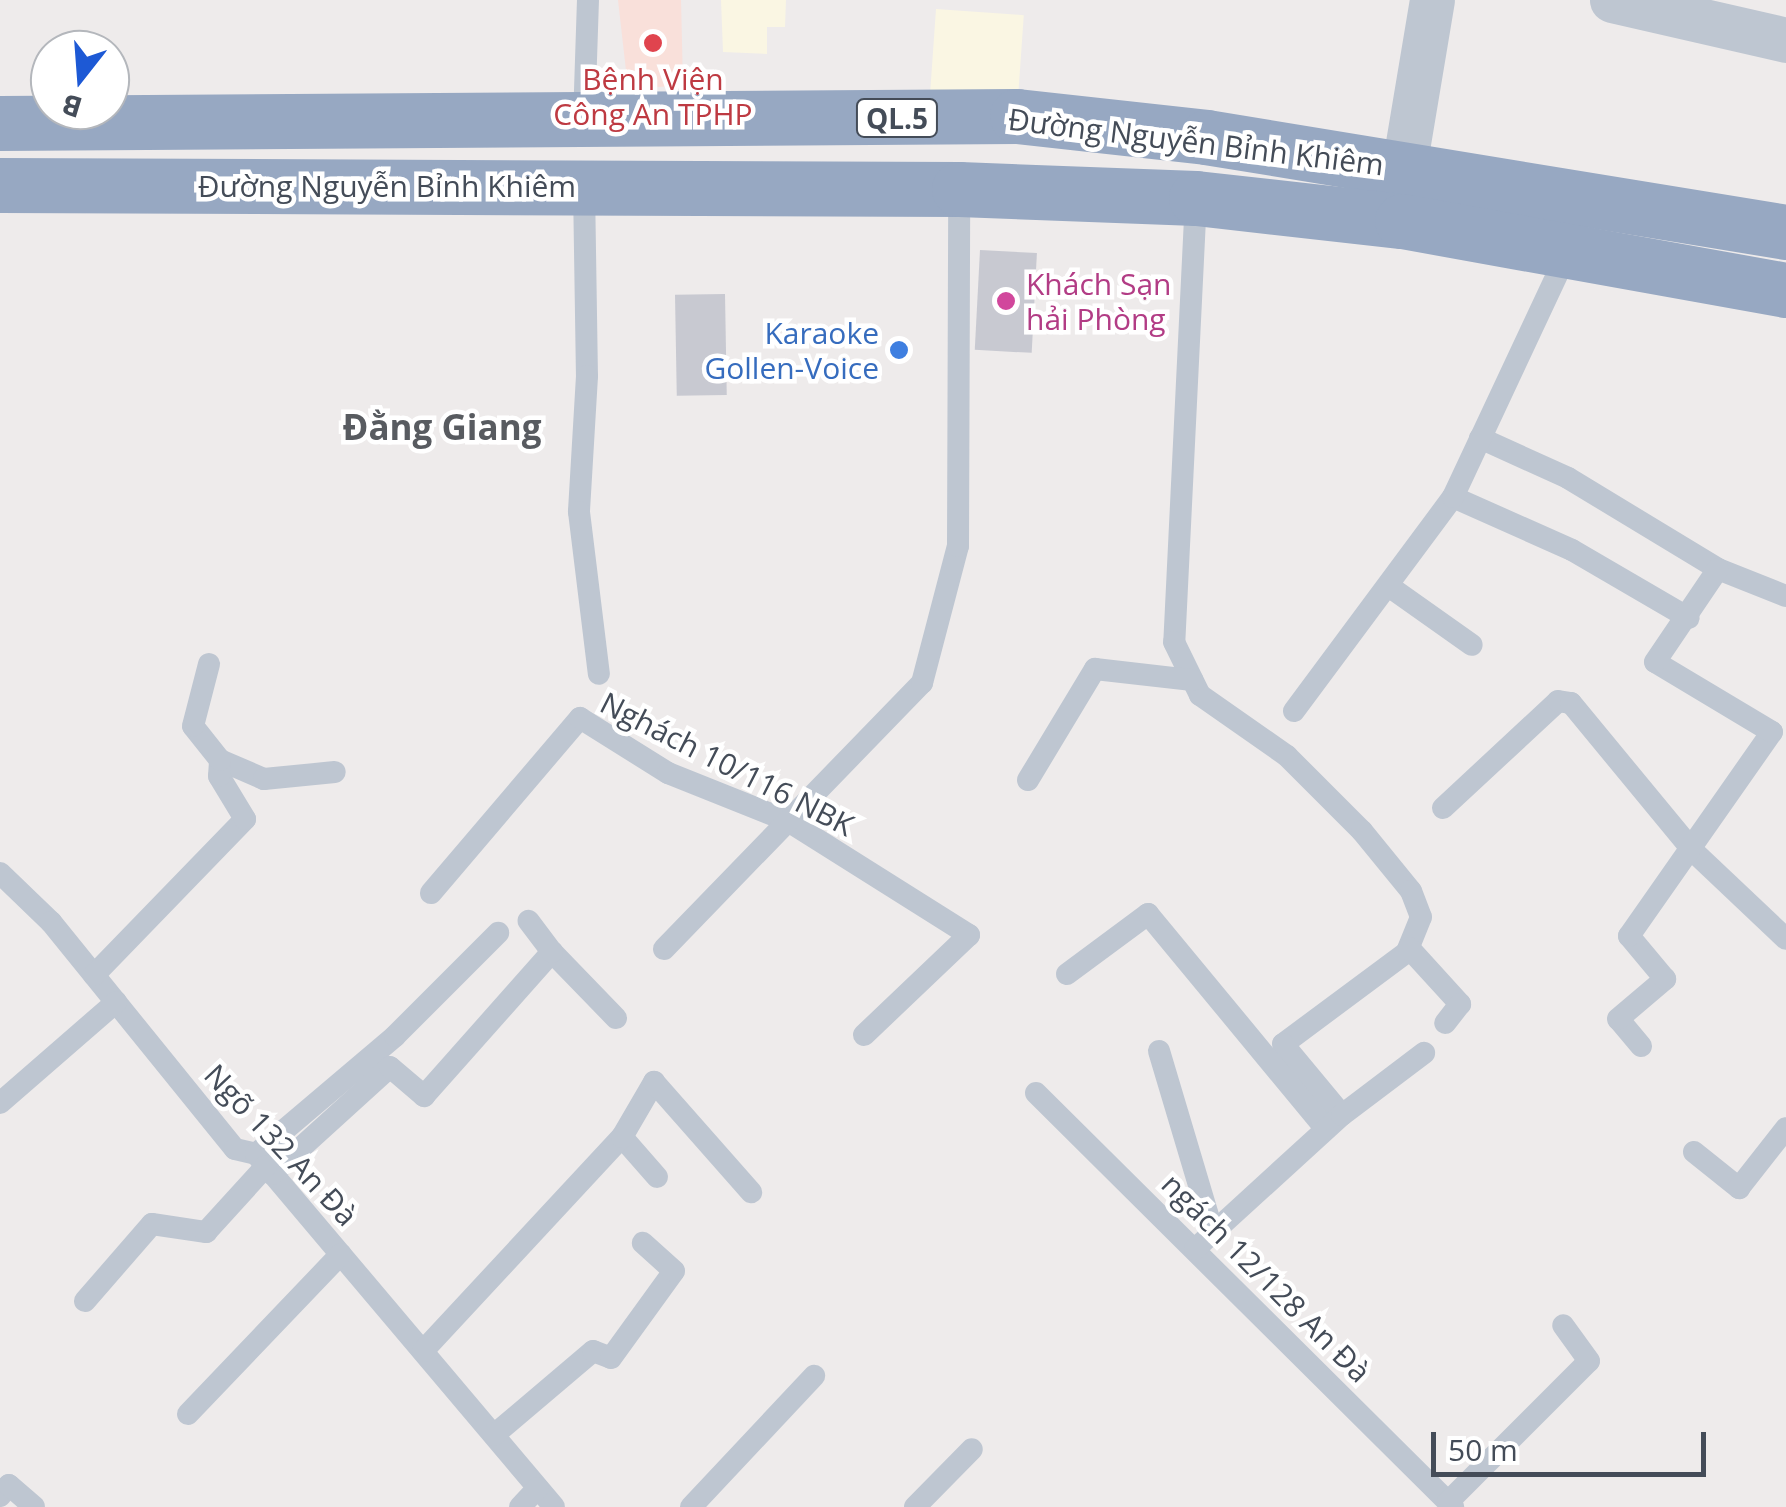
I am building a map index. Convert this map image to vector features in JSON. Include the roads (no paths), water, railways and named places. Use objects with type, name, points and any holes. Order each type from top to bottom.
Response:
[{"type":"highway","name":"Đường Nguyễn Bỉnh Khiêm","points":[[0,123],[584,124],[1017,116],[1404,168],[1786,232]]},
{"type":"highway","name":"Đường Nguyễn Bỉnh Khiêm","points":[[0,184],[960,189],[1196,198],[1402,221],[1786,290]]},
{"type":"street","points":[[1404,168],[1432,0]]},
{"type":"street","points":[[1612,0],[1786,40]]},
{"type":"lane","points":[[584,124],[588,0]]},
{"type":"lane","points":[[584,187],[586,376],[578,512],[600,674]]},
{"type":"lane","points":[[664,949],[922,683],[958,546],[960,189]]},
{"type":"lane","points":[[1196,198],[1174,642],[1200,696],[1287,756],[1411,890],[1421,916],[1409,948],[1371,984],[1282,1044],[1334,1122]]},
{"type":"lane","points":[[1294,711],[1454,497],[1568,252]]},
{"type":"lane","points":[[1480,438],[1568,478],[1718,569],[1786,596]]},
{"type":"lane","points":[[1454,497],[1572,550],[1689,618]]},
{"type":"lane","points":[[1641,1046],[1618,1019],[1665,979],[1629,936],[1779,726],[1655,662],[1689,618],[1718,569]]},
{"type":"lane","points":[[1390,586],[1472,645]]},
{"type":"lane","points":[[209,664],[192,726],[220,760],[264,778],[335,772]]},
{"type":"lane","points":[[1028,780],[1095,669],[1192,680]]},
{"type":"lane","points":[[1443,808],[1558,701],[1570,703],[1692,850],[1786,939]]},
{"type":"lane","name":"Nghách 10/116 NBK","points":[[432,893],[580,718],[668,773],[788,821],[969,935],[864,1035]]},
{"type":"lane","points":[[94,976],[245,819],[245,810],[219,776],[220,760]]},
{"type":"lane","name":"Ngõ 132 An Đà","points":[[0,873],[94,976],[234,1149],[265,1165],[554,1507]]},
{"type":"lane","points":[[1067,974],[1148,914],[1334,1122]]},
{"type":"lane","points":[[528,921],[552,952],[616,1018]]},
{"type":"lane","points":[[85,1302],[152,1224],[206,1232],[265,1165],[498,933]]},
{"type":"lane","points":[[1409,948],[1460,1004],[1445,1023]]},
{"type":"lane","points":[[265,1165],[390,1067],[424,1096],[552,952]]},
{"type":"lane","points":[[0,1104],[116,1002]]},
{"type":"lane","points":[[1159,1052],[1204,1240],[1334,1122],[1424,1053]]},
{"type":"lane","points":[[423,1352],[622,1137],[654,1082],[751,1192]]},
{"type":"lane","name":"ngách 12/128 An Đà","points":[[1036,1093],[1204,1240],[1450,1505]]},
{"type":"lane","points":[[1694,1152],[1739,1188],[1786,1128]]},
{"type":"lane","points":[[622,1137],[657,1176]]},
{"type":"lane","points":[[494,1435],[593,1351],[612,1358],[674,1271],[643,1244]]},
{"type":"lane","points":[[188,1414],[341,1254]]},
{"type":"lane","points":[[1450,1505],[1589,1361],[1563,1325]]},
{"type":"lane","points":[[691,1507],[814,1376]]},
{"type":"lane","points":[[914,1507],[972,1450]]},
{"type":"lane","points":[[520,1507],[538,1488]]},
{"type":"lane","points":[[4,1490],[34,1507]]},
{"type":"place","name":"Bệnh Viện Công An TPHP","points":[[653,43]]},
{"type":"place","name":"Khách Sạn hải Phòng","points":[[1006,301]]},
{"type":"place","name":"Karaoke Gollen-Voice","points":[[899,350]]},
{"type":"district","name":"Đằng Giang","points":[[442,427]]}]
